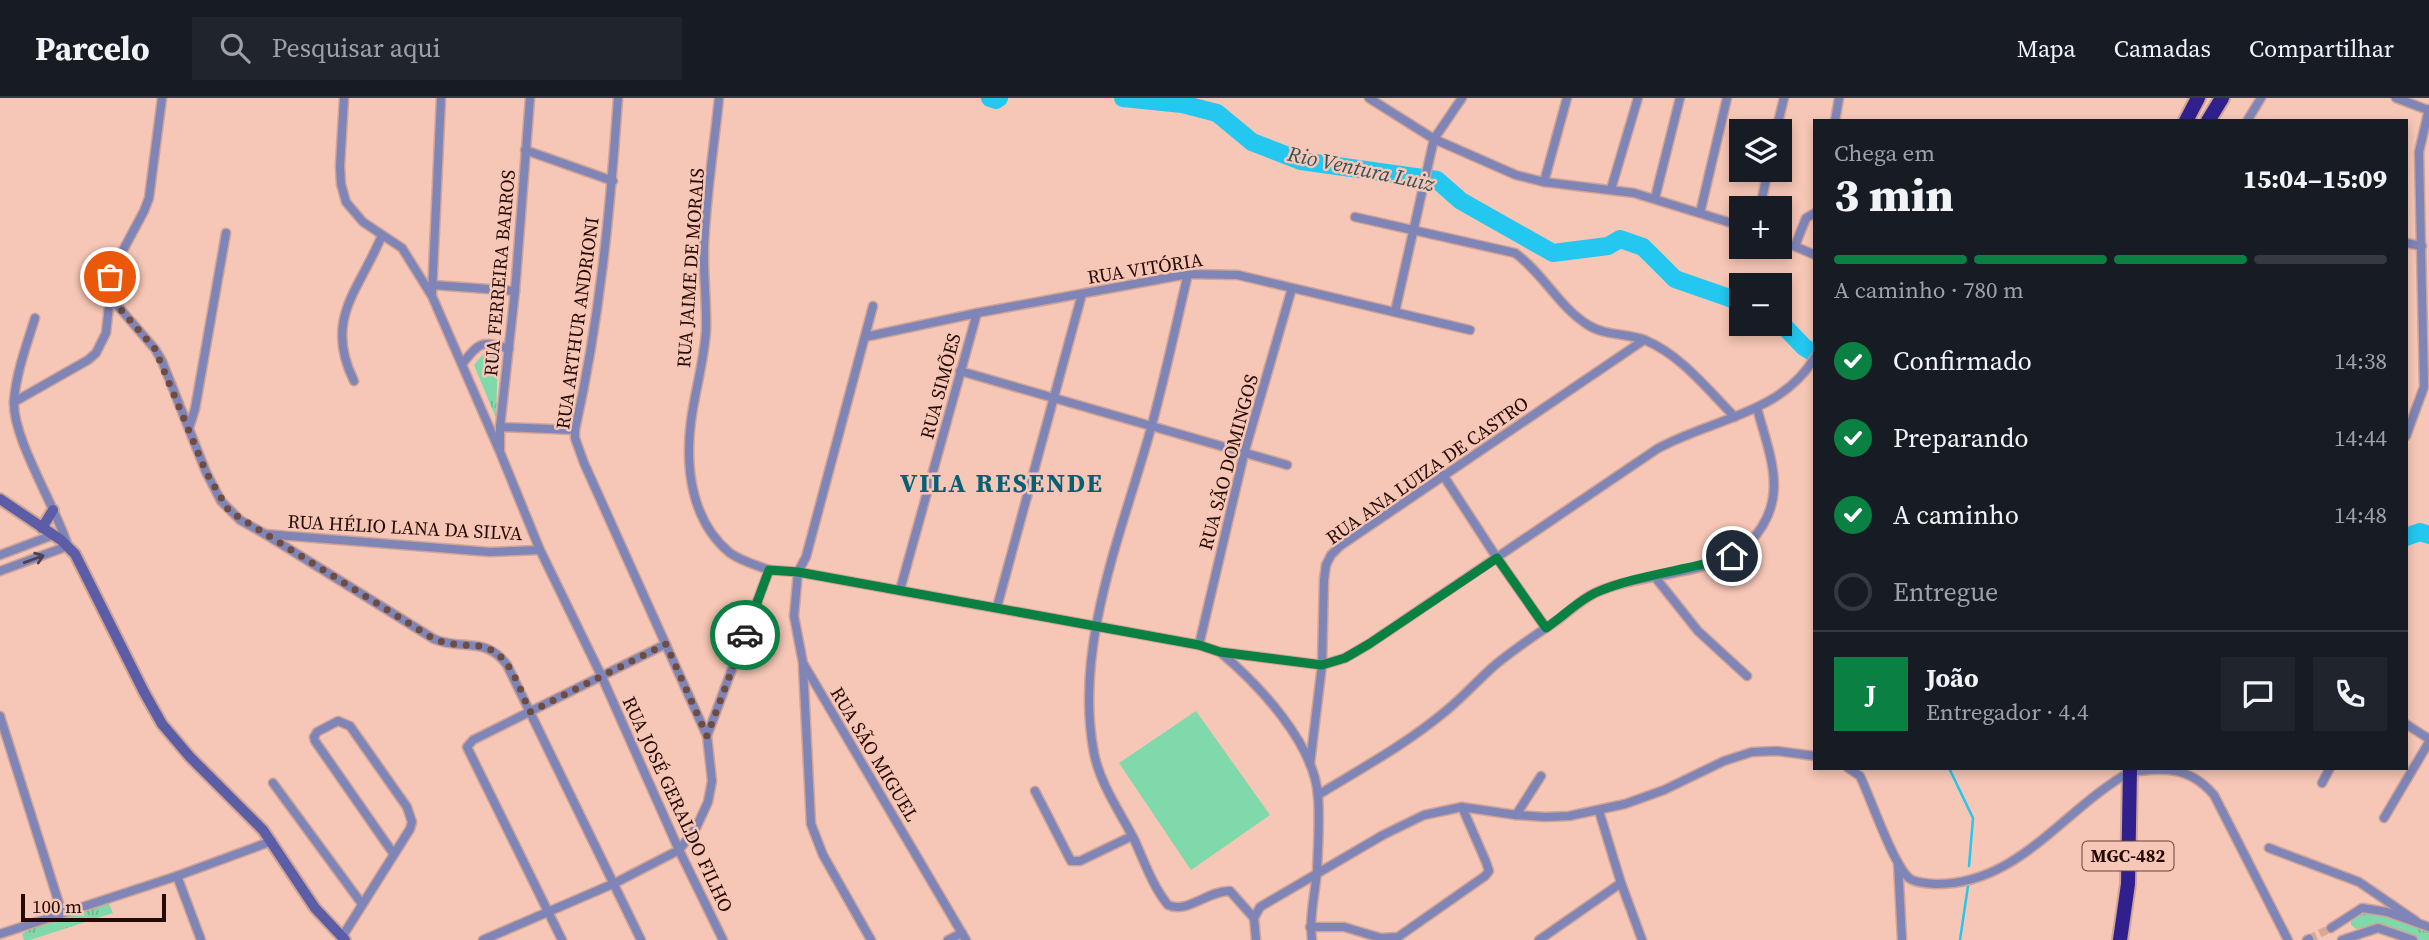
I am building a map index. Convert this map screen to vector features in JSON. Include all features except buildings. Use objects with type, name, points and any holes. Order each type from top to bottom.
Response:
[{"type":"highway","points":[[2187,119],[2198,98]]},
{"type":"highway","points":[[2209,119],[2222,98]]},
{"type":"highway","name":"MGC-482","points":[[2120,940],[2129,884],[2131,770]]},
{"type":"street","points":[[14,402],[88,360],[96,352],[106,333],[113,269],[145,211],[149,198],[162,98]]},
{"type":"street","name":"RUA JOSÉ GERALDO FILHO","points":[[344,98],[341,184],[346,202],[354,214],[402,248],[432,296],[540,550],[601,675],[679,850],[723,940]]},
{"type":"street","points":[[432,296],[441,98]]},
{"type":"street","name":"RUA FERREIRA BARROS","points":[[500,452],[500,427],[515,291],[530,98]]},
{"type":"street","name":"RUA ARTHUR ANDRIONI","points":[[618,98],[603,274],[591,358],[575,430],[584,463],[707,736]]},
{"type":"street","name":"RUA JAIME DE MORAIS","points":[[719,98],[705,232],[705,337],[691,419],[689,464],[691,483],[698,504],[706,524],[718,541],[732,554],[769,570],[798,572],[997,607],[1199,645],[1220,652]]},
{"type":"street","points":[[1395,312],[1434,139],[1462,98]]},
{"type":"street","points":[[1544,182],[1567,98]]},
{"type":"street","points":[[1611,190],[1638,98]]},
{"type":"street","points":[[1655,198],[1680,98]]},
{"type":"street","points":[[1700,213],[1727,98]]},
{"type":"street","points":[[1779,119],[1784,98]]},
{"type":"street","points":[[1835,119],[1839,98]]},
{"type":"street","points":[[2248,119],[2260,98]]},
{"type":"street","points":[[2396,98],[2429,109],[2419,152],[2424,387],[2408,431]]},
{"type":"street","points":[[1373,99],[1434,139],[1499,169],[1544,182],[1655,198],[1729,222]]},
{"type":"street","points":[[526,150],[612,181]]},
{"type":"street","points":[[1795,246],[1806,218],[1813,214]]},
{"type":"street","points":[[1355,217],[1506,250],[1530,264],[1587,324],[1606,332],[1644,340],[1678,360],[1735,417]]},
{"type":"street","points":[[189,428],[195,409],[226,233]]},
{"type":"street","points":[[354,381],[346,365],[342,341],[344,317],[350,297],[367,270],[382,235]]},
{"type":"street","points":[[2408,243],[2422,246]]},
{"type":"street","points":[[1792,245],[1813,255]]},
{"type":"street","points":[[1188,274],[1151,427],[1115,548],[1097,626],[1088,705],[1094,757],[1104,784],[1168,905],[1178,908],[1219,892],[1230,891],[1254,918]]},
{"type":"street","name":"RUA VITÓRIA","points":[[865,337],[977,313],[1188,274],[1238,275],[1470,330]]},
{"type":"street","points":[[433,285],[515,291]]},
{"type":"street","name":"RUA SÃO DOMINGOS","points":[[1199,645],[1244,454],[1292,288]]},
{"type":"street","points":[[997,607],[1082,294]]},
{"type":"street","name":"RUA HÉLIO LANA DA SILVA","points":[[110,297],[155,349],[221,501],[234,516],[265,534],[490,552],[540,550]]},
{"type":"street","name":"RUA SÃO MIGUEL","points":[[873,306],[810,546],[798,572],[794,616],[803,663],[964,936]]},
{"type":"street","name":"RUA SIMÕES","points":[[900,590],[977,313]]},
{"type":"street","points":[[35,318],[14,402],[22,440],[68,546]]},
{"type":"street","name":"RUA ANA LUIZA DE CASTRO","points":[[1310,764],[1322,665],[1324,580],[1326,565],[1331,555],[1443,475],[1644,340]]},
{"type":"street","points":[[462,364],[482,343],[509,349]]},
{"type":"street","points":[[1220,652],[1322,665],[1345,658],[1657,449],[1676,438],[1757,408],[1788,390],[1800,379],[1813,360]]},
{"type":"street","points":[[960,372],[1056,397],[1287,465]]},
{"type":"street","points":[[1318,794],[1420,731],[1496,665],[1593,594],[1623,583],[1732,556],[1748,544],[1768,513],[1775,488],[1774,466],[1757,408]]},
{"type":"street","points":[[500,427],[575,430]]},
{"type":"street","points":[[1443,475],[1546,628]]},
{"type":"street","points":[[0,499],[68,546],[80,560],[162,724],[190,757],[272,841],[315,908],[343,939],[410,829],[411,815],[350,726],[338,721],[317,732],[315,741],[393,853]]},
{"type":"street","points":[[42,528],[53,510]]},
{"type":"street","points":[[265,534],[434,639],[453,645],[491,649],[500,655],[641,940]]},
{"type":"street","points":[[0,555],[53,535]]},
{"type":"street","points":[[0,571],[68,546]]},
{"type":"street","points":[[483,940],[615,883],[679,850],[696,828],[708,802],[712,781],[707,736],[769,570]]},
{"type":"street","points":[[1655,577],[1698,631],[1746,676]]},
{"type":"street","points":[[562,940],[468,751],[469,743],[666,644]]},
{"type":"street","points":[[1220,652],[1266,697],[1310,764],[1318,794],[1317,873],[1310,927],[1312,940]]},
{"type":"street","points":[[803,663],[811,824],[823,855],[871,940]]},
{"type":"street","points":[[0,716],[62,914]]},
{"type":"street","points":[[2384,818],[2429,740],[2408,725]]},
{"type":"street","points":[[1256,940],[1254,918],[1260,907],[1383,835],[1424,815],[1462,807],[1545,817],[1599,811],[1664,790],[1724,761],[1752,752],[1777,751],[1813,756]]},
{"type":"street","points":[[1851,770],[1860,776],[1898,863],[1910,879],[1946,884],[1990,874],[2017,860],[2106,785],[2129,770]]},
{"type":"street","points":[[2168,770],[2196,777],[2214,795],[2288,940]]},
{"type":"street","points":[[2322,783],[2329,770]]},
{"type":"street","points":[[1516,815],[1541,776]]},
{"type":"street","points":[[273,783],[362,904]]},
{"type":"street","points":[[1035,791],[1071,861],[1080,861],[1132,836]]},
{"type":"street","points":[[1310,927],[1344,927],[1381,938],[1398,937],[1485,876],[1489,871],[1486,862],[1462,807]]},
{"type":"street","points":[[1599,811],[1620,883],[1642,940]]},
{"type":"street","points":[[0,934],[177,876],[272,841]]},
{"type":"street","points":[[2269,848],[2359,883],[2429,927]]},
{"type":"street","points":[[1898,863],[1902,940]]},
{"type":"street","points":[[177,876],[201,940]]},
{"type":"street","points":[[1539,940],[1550,937],[1620,883]]},
{"type":"street","points":[[2331,928],[2354,912],[2370,908],[2416,921]]},
{"type":"street","points":[[2341,921],[2345,939],[2361,937],[2378,928],[2413,940]]},
{"type":"street","points":[[948,940],[964,936]]},
{"type":"green space","points":[[498,350],[496,418],[474,365],[484,353]]},
{"type":"green space","points":[[1196,711],[1270,815],[1191,870],[1119,763]]},
{"type":"green space","points":[[108,902],[113,913],[24,940],[22,934],[39,925]]},
{"type":"green space","points":[[2372,911],[2429,930],[2429,940],[2420,940],[2378,926],[2356,929],[2351,925],[2351,917],[2357,912]]},
{"type":"waterway","name":"Rio Ventura Luiz","points":[[990,98],[999,98]]},
{"type":"waterway","name":"Rio Ventura Luiz","points":[[1123,98],[1182,104],[1217,113],[1252,142],[1301,161],[1437,180],[1461,201],[1553,253],[1608,246],[1620,239],[1643,247],[1675,279],[1729,298]]},
{"type":"waterway","name":"Rio Ventura Luiz","points":[[1792,334],[1813,353]]},
{"type":"waterway","name":"Rio Ventura Luiz","points":[[2408,536],[2420,532],[2429,535]]},
{"type":"waterway","points":[[1950,770],[1973,818],[1969,866]]},
{"type":"waterway","points":[[1960,940],[1968,886]]},
{"type":"tunnel","points":[[2309,939],[2331,928]]},
{"type":"way so far","points":[[110,277],[110,297],[155,349],[162,361],[206,472],[229,511],[416,630],[443,643],[480,646],[500,655],[530,712],[666,644],[707,736],[745,635]]},
{"type":"district","name":"VILA RESENDE","points":[[1002,483]]},
{"type":"route","points":[[745,635],[769,570],[798,572],[997,607],[1199,645],[1220,652],[1322,665],[1345,658],[1369,644],[1497,558],[1546,628],[1593,594],[1623,583],[1705,565],[1732,556]]}]
